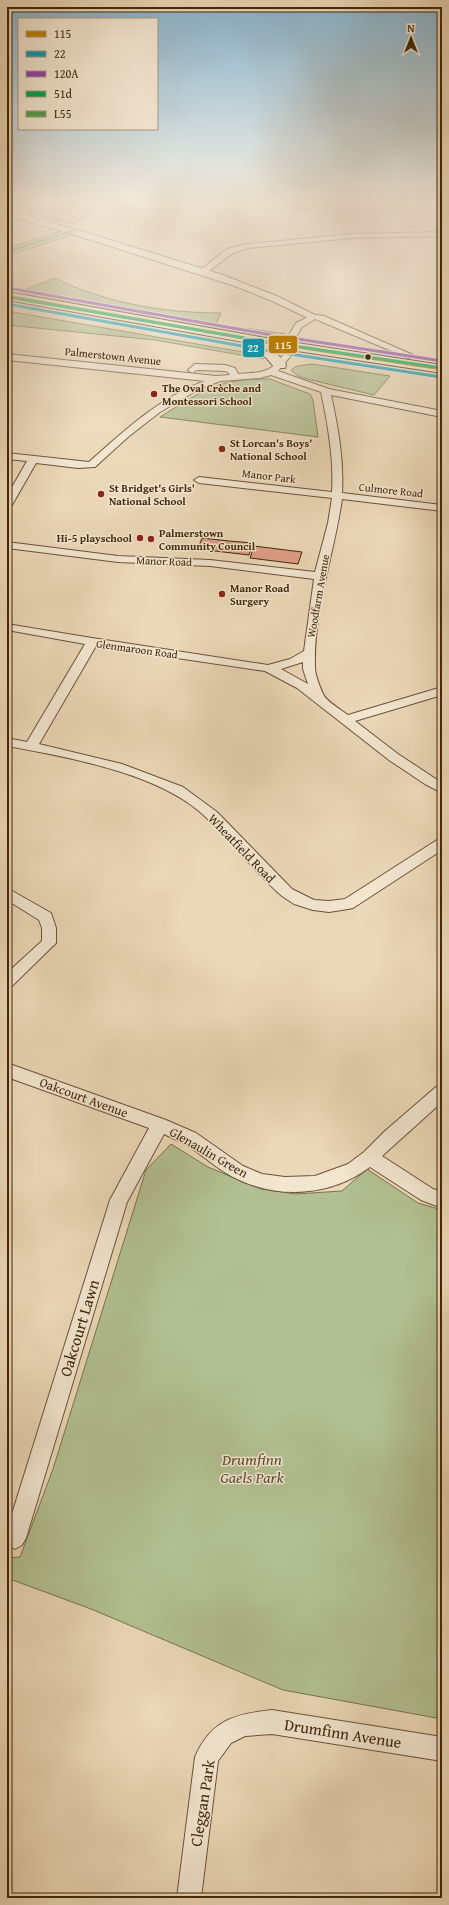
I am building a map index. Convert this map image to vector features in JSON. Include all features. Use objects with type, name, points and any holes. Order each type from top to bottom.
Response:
[{"type":"main road","points":[[7,296],[173,326],[203,334],[289,351],[292,350],[364,361],[442,376]]},
{"type":"main road","points":[[7,303],[25,308],[266,350],[292,350]]},
{"type":"main road","points":[[266,350],[276,369]]},
{"type":"main road","points":[[364,361],[442,368]]},
{"type":"street","points":[[247,289],[409,355]]},
{"type":"street","points":[[7,456],[86,466],[92,465],[125,435],[157,410],[190,390],[216,379],[260,375],[276,369],[292,350],[290,340],[296,329],[299,325],[312,318],[312,316]]},
{"type":"street","name":"Palmerstown Avenue","points":[[7,357],[216,379]]},
{"type":"street","points":[[190,376],[192,369],[195,367],[225,368],[232,370],[235,377]]},
{"type":"street","points":[[276,369],[282,377],[326,391],[442,414]]},
{"type":"street","name":"Woodfarm Avenue","points":[[317,695],[309,669],[309,653],[320,576],[337,496],[338,475],[326,391]]},
{"type":"street","points":[[7,505],[33,459]]},
{"type":"street","name":"Manor Park","points":[[199,480],[337,496]]},
{"type":"street","name":"Culmore Road","points":[[337,496],[442,508]]},
{"type":"street","name":"Manor Road","points":[[7,545],[118,559],[210,563],[320,576]]},
{"type":"street","name":"Glenmaroon Road","points":[[7,628],[268,668],[281,673],[317,695],[406,767],[442,789]]},
{"type":"street","points":[[31,746],[92,642]]},
{"type":"street","name":"Glenmaroon Road","points":[[268,668],[288,665],[309,653]]},
{"type":"street","points":[[346,720],[442,691]]},
{"type":"street","name":"Wheatfield Road","points":[[7,742],[97,760],[134,772],[178,790],[211,814],[282,890],[301,901],[316,906],[332,908],[348,904],[442,843]]},
{"type":"street","points":[[7,893],[46,917],[49,928],[49,943],[7,982]]},
{"type":"street","name":"Oakcourt Avenue","points":[[8,1072],[160,1125]]},
{"type":"street","name":"Glenaulin Green","points":[[160,1125],[190,1138],[237,1170],[261,1181],[285,1185],[314,1184],[332,1179],[354,1170],[370,1158],[391,1136],[442,1092]]},
{"type":"street","name":"Oakcourt Lawn","points":[[15,1538],[118,1200],[160,1125]]},
{"type":"street","points":[[370,1158],[427,1195],[442,1200]]},
{"type":"street","name":"Drumfinn Avenue","points":[[244,1725],[272,1722],[442,1749]]},
{"type":"street","name":"Cleggan Park","points":[[189,1898],[207,1756],[222,1735],[244,1725]]},
{"type":"green space","points":[[7,289],[22,291],[27,289],[79,289],[115,300],[157,309],[200,313],[221,313],[216,324],[286,334],[283,339],[279,340],[7,293]]},
{"type":"green space","points":[[7,311],[266,356],[263,359],[155,340],[7,325]]},
{"type":"green space","points":[[312,364],[390,376],[374,395],[307,379],[298,376],[291,370],[297,366]]},
{"type":"green space","points":[[270,379],[310,394],[313,400],[318,437],[160,417],[211,388],[237,381]]},
{"type":"green space","name":"Drumfinn Gaels Park","points":[[171,1144],[208,1167],[261,1189],[295,1194],[342,1191],[367,1169],[418,1203],[442,1210],[442,1719],[283,1690],[91,1609],[7,1578],[7,1558],[20,1557],[53,1469],[146,1170]]},
{"type":"building","points":[[202,538],[253,543],[249,555],[198,549]]},
{"type":"building","points":[[254,546],[302,552],[298,564],[250,558]]},
{"type":"transit line","name":"120A","points":[[13,289],[272,335],[442,361]]},
{"type":"transit line","name":"115","points":[[7,296],[271,343],[442,369]]},
{"type":"transit line","name":"51d","points":[[8,297],[267,342],[442,368]]},
{"type":"transit line","name":"22","points":[[7,304],[270,351],[441,377]]},
{"type":"place","name":"The Oval Crèche and Montessori School","points":[[154,394]]},
{"type":"place","name":"St Lorcan's Boys' National School","points":[[222,449]]},
{"type":"place","name":"St Bridget's Girls' National School","points":[[101,494]]},
{"type":"place","name":"Hi-5 playschool","points":[[140,538]]},
{"type":"place","name":"Palmerstown Community Council","points":[[151,539]]},
{"type":"place","name":"Manor Road Surgery","points":[[222,594]]}]
